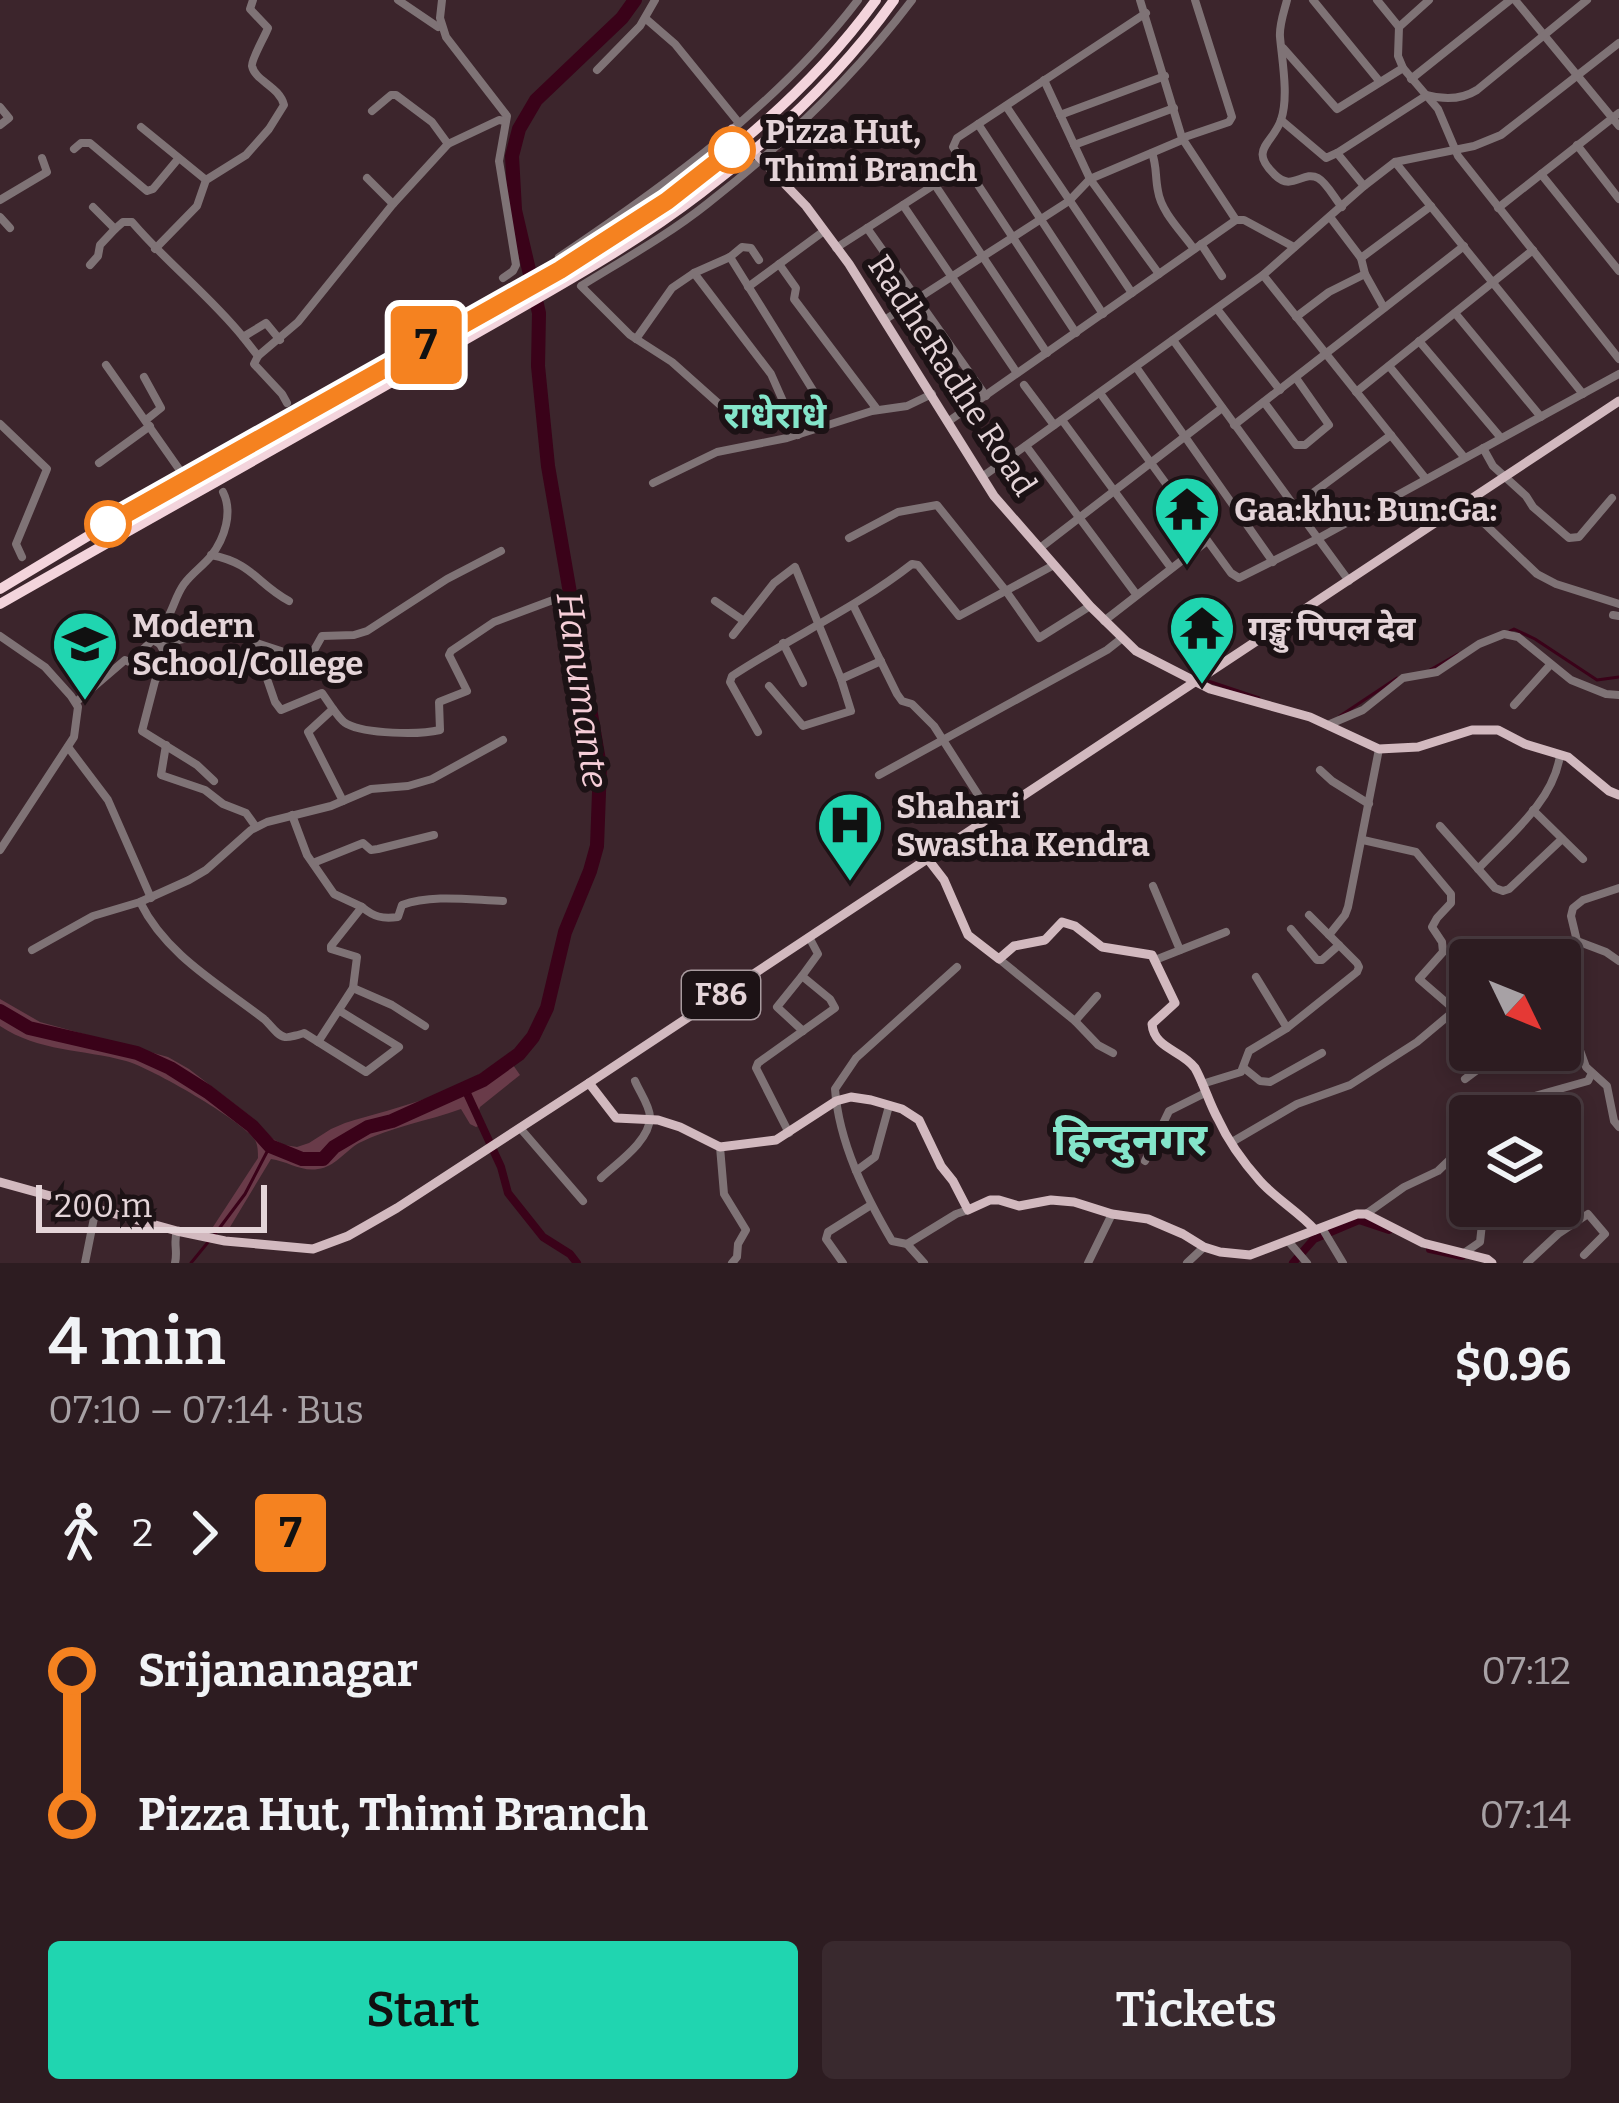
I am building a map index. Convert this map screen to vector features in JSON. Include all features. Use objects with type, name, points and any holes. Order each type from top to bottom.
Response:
[{"type":"highway","points":[[0,604],[508,307],[667,201],[785,102],[876,0]]},
{"type":"highway","points":[[561,269],[676,211],[756,156],[894,0]]},
{"type":"highway","points":[[0,589],[168,490],[508,307]]},
{"type":"main road","name":"RadheRadhe Road","points":[[736,126],[756,156],[825,231],[886,320],[981,478],[1121,639],[1210,689],[1330,724],[1379,749]]},
{"type":"main road","name":"F86","points":[[0,1182],[202,1237],[304,1255],[362,1229],[1619,401]]},
{"type":"main road","points":[[1379,749],[1418,747],[1492,728],[1576,762],[1619,795]]},
{"type":"main road","points":[[927,858],[944,880],[968,935],[999,959],[1014,946],[1045,940],[1062,922],[1102,946],[1147,952],[1175,1003],[1151,1030],[1165,1047],[1188,1060],[1232,1142],[1262,1183],[1322,1232]]},
{"type":"main road","points":[[589,1083],[614,1117],[680,1127],[720,1148],[789,1133],[836,1101],[851,1097],[902,1108],[920,1120],[968,1210],[990,1200],[1018,1206],[1058,1199],[1148,1219],[1204,1247],[1250,1255],[1298,1253],[1322,1232],[1366,1214],[1424,1243],[1492,1263]]},
{"type":"street","points":[[155,249],[197,206],[206,180],[246,155],[284,105],[279,92],[252,68],[268,28],[250,9],[253,0]]},
{"type":"street","points":[[398,0],[438,27]]},
{"type":"street","points":[[442,0],[440,18],[446,37],[507,116],[499,160],[516,265],[503,278]]},
{"type":"street","points":[[597,70],[645,18],[655,0]]},
{"type":"street","points":[[561,269],[736,126],[858,0]]},
{"type":"street","points":[[728,412],[672,362],[636,339],[581,286],[706,206],[756,156],[827,100],[912,0]]},
{"type":"street","points":[[1140,0],[1182,139],[1236,220]]},
{"type":"street","points":[[886,320],[1069,201],[1090,179],[1229,122],[1232,117],[1196,0]]},
{"type":"street","points":[[1287,0],[1280,30],[1281,120],[1263,149],[1263,161],[1285,182],[1318,178],[1342,207]]},
{"type":"street","points":[[1313,0],[1380,82]]},
{"type":"street","points":[[1378,0],[1400,27]]},
{"type":"street","points":[[1429,0],[1400,27],[1398,56],[1403,68],[1438,109],[1455,149],[1498,208],[1619,359]]},
{"type":"street","points":[[1411,79],[1513,0],[1617,119],[1498,208]]},
{"type":"street","points":[[1281,120],[1326,158],[1427,95],[1445,99],[1469,95],[1587,0]]},
{"type":"street","points":[[1076,332],[952,147],[957,138],[1146,14]]},
{"type":"street","points":[[645,18],[675,44],[736,126]]},
{"type":"street","points":[[981,478],[1263,275],[1395,162],[1501,135],[1619,43]]},
{"type":"street","points":[[1283,48],[1336,109],[1403,68]]},
{"type":"street","points":[[1060,115],[1165,76]]},
{"type":"street","points":[[1045,80],[1090,179],[1159,274]]},
{"type":"street","points":[[372,110],[396,94],[432,122],[448,144]]},
{"type":"street","points":[[1006,106],[1132,293]]},
{"type":"street","points":[[0,107],[9,118],[0,125]]},
{"type":"street","points":[[1074,145],[1174,108]]},
{"type":"street","points":[[287,403],[254,364],[258,356],[280,340],[448,144],[505,121]]},
{"type":"street","points":[[978,124],[1102,314]]},
{"type":"street","points":[[141,127],[206,180]]},
{"type":"street","points":[[74,149],[90,142],[147,191],[178,159]]},
{"type":"street","points":[[1577,145],[1619,199]]},
{"type":"street","points":[[1152,153],[1162,205],[1222,276]]},
{"type":"street","points":[[1337,153],[1364,186]]},
{"type":"street","points":[[0,200],[47,172],[42,158]]},
{"type":"street","points":[[1395,162],[1583,394]]},
{"type":"street","points":[[836,248],[965,165]]},
{"type":"street","points":[[1541,174],[1619,271]]},
{"type":"street","points":[[367,178],[393,204]]},
{"type":"street","points":[[935,185],[1047,353]]},
{"type":"street","points":[[903,205],[1017,374]]},
{"type":"street","points":[[1361,258],[1431,206]]},
{"type":"street","points":[[93,207],[115,229]]},
{"type":"street","points":[[0,217],[10,228]]},
{"type":"street","points":[[1330,217],[1361,258],[1384,308]]},
{"type":"street","points":[[949,421],[1236,220],[1294,247]]},
{"type":"street","points":[[90,265],[100,244],[123,222],[132,222],[213,302],[258,356]]},
{"type":"street","points":[[867,228],[986,396]]},
{"type":"street","points":[[748,286],[825,231]]},
{"type":"street","points":[[636,339],[667,293],[694,273],[747,246],[759,260]]},
{"type":"street","points":[[1234,425],[1464,246]]},
{"type":"street","points":[[1356,392],[1533,250]]},
{"type":"street","points":[[730,257],[819,400],[818,409],[794,421]]},
{"type":"street","points":[[778,264],[796,288],[794,299],[875,408],[872,411]]},
{"type":"street","points":[[694,273],[771,374],[798,435]]},
{"type":"street","points":[[1296,316],[1329,292],[1366,274]]},
{"type":"street","points":[[1263,275],[1426,478]]},
{"type":"street","points":[[1217,309],[1280,390]]},
{"type":"street","points":[[1455,313],[1540,417]]},
{"type":"street","points":[[243,337],[266,323],[280,340]]},
{"type":"street","points":[[1173,340],[1349,581]]},
{"type":"street","points":[[1419,341],[1501,438]]},
{"type":"street","points":[[106,364],[179,469]]},
{"type":"street","points":[[1389,366],[1465,458]]},
{"type":"street","points":[[1136,367],[1273,562]]},
{"type":"street","points":[[1100,393],[1239,578],[1619,374]]},
{"type":"street","points":[[99,463],[161,408],[144,377]]},
{"type":"street","points":[[1264,402],[1296,445],[1305,445],[1329,425],[1296,378]]},
{"type":"street","points":[[1024,385],[1114,491],[1171,568]]},
{"type":"street","points":[[653,483],[717,452],[908,406],[932,394]]},
{"type":"street","points":[[1040,548],[1222,408]]},
{"type":"street","points":[[0,424],[47,469],[16,544],[22,557]]},
{"type":"street","points":[[1294,507],[1390,435]]},
{"type":"street","points":[[1026,446],[1136,594]]},
{"type":"street","points":[[1483,448],[1493,466],[1569,538],[1579,537],[1612,498]]},
{"type":"street","points":[[157,642],[183,586],[212,555],[227,520],[223,492]]},
{"type":"street","points":[[1463,503],[1537,574],[1619,604]]},
{"type":"street","points":[[849,538],[898,512],[938,505],[1039,638],[1090,606]]},
{"type":"street","points":[[1104,621],[1208,541]]},
{"type":"street","points":[[76,702],[124,660],[129,662],[157,642],[238,637],[284,652],[316,651],[322,636],[367,631],[501,551]]},
{"type":"street","points":[[212,555],[233,559],[289,601]]},
{"type":"street","points":[[758,732],[731,679],[912,564],[918,565],[959,616],[1054,565]]},
{"type":"street","points":[[733,635],[774,583],[794,567],[851,711],[803,726],[769,686]]},
{"type":"street","points":[[254,643],[281,710],[322,693],[344,723],[355,727],[403,734],[440,730],[440,702],[467,691],[451,651],[494,622],[553,600]]},
{"type":"street","points":[[715,601],[744,621]]},
{"type":"street","points":[[853,604],[902,700],[934,726],[992,815]]},
{"type":"street","points":[[0,636],[45,668],[76,702],[78,724],[68,747],[0,850]]},
{"type":"street","points":[[1330,724],[1363,710],[1403,678],[1437,672],[1497,636],[1518,637],[1550,665],[1586,687],[1619,695]]},
{"type":"street","points":[[879,775],[1121,639]]},
{"type":"street","points":[[157,642],[168,659],[154,681],[142,731],[214,781]]},
{"type":"street","points":[[783,643],[803,683]]},
{"type":"street","points":[[842,679],[881,662]]},
{"type":"street","points":[[1514,705],[1550,665]]},
{"type":"street","points":[[333,710],[308,732],[343,802]]},
{"type":"street","points":[[32,950],[93,916],[151,898],[206,870],[256,827],[371,789],[432,779],[503,740]]},
{"type":"street","points":[[166,744],[161,775],[205,790],[224,805],[246,813],[256,827]]},
{"type":"street","points":[[68,747],[108,800],[151,898]]},
{"type":"street","points":[[1329,935],[1348,907],[1379,749]]},
{"type":"street","points":[[1478,869],[1533,810],[1552,781],[1560,755]]},
{"type":"street","points":[[1320,770],[1369,804]]},
{"type":"street","points":[[1533,810],[1582,859]]},
{"type":"street","points":[[292,815],[313,863],[334,894],[374,916],[398,917],[408,902],[503,901]]},
{"type":"street","points":[[1439,826],[1503,891],[1562,838]]},
{"type":"street","points":[[313,863],[363,843],[371,850],[434,836]]},
{"type":"street","points":[[1363,839],[1415,852],[1451,894],[1451,904],[1432,927],[1443,952],[1419,979],[1449,1006]]},
{"type":"street","points":[[1153,886],[1180,950]]},
{"type":"street","points":[[1577,939],[1571,916],[1574,908],[1583,900],[1619,888]]},
{"type":"street","points":[[140,902],[156,931],[280,1036],[304,1033],[365,1072],[399,1047],[340,1011]]},
{"type":"street","points":[[318,1042],[353,988],[358,957],[331,946],[362,908]]},
{"type":"street","points":[[1145,1160],[1169,1111],[1203,1088],[1240,1072],[1249,1051],[1287,1028],[1357,971],[1357,963],[1310,915]]},
{"type":"street","points":[[1291,929],[1317,960],[1339,945]]},
{"type":"street","points":[[1155,960],[1226,932]]},
{"type":"street","points":[[803,1031],[777,1007],[818,954],[809,937]]},
{"type":"street","points":[[1581,943],[1619,961]]},
{"type":"street","points":[[999,959],[1113,1053]]},
{"type":"street","points":[[924,1263],[907,1244],[892,1241],[871,1205],[856,1172],[835,1089],[856,1058],[957,968]]},
{"type":"street","points":[[789,1133],[756,1068],[835,1005],[802,976]]},
{"type":"street","points":[[1256,977],[1287,1028]]},
{"type":"street","points":[[353,988],[392,1005],[425,1027]]},
{"type":"street","points":[[1076,1021],[1097,995]]},
{"type":"street","points":[[1232,1142],[1297,1104],[1350,1085],[1449,1015]]},
{"type":"street","points":[[1244,1068],[1260,1081],[1270,1082],[1322,1053]]},
{"type":"street","points":[[1581,1053],[1586,1067],[1606,1086],[1619,1126]]},
{"type":"street","points":[[1465,1079],[1476,1071]]},
{"type":"street","points":[[1538,1095],[1588,1081],[1592,1073]]},
{"type":"street","points":[[601,1178],[640,1141],[650,1119],[635,1081]]},
{"type":"street","points":[[856,1172],[875,1157],[889,1106]]},
{"type":"street","points":[[520,1128],[583,1201]]},
{"type":"street","points":[[720,1148],[724,1194],[746,1230],[732,1263]]},
{"type":"street","points":[[1366,1214],[1449,1162]]},
{"type":"street","points":[[843,1263],[826,1236],[871,1205]]},
{"type":"street","points":[[85,1263],[96,1208]]},
{"type":"street","points":[[907,1244],[968,1210]]},
{"type":"street","points":[[1088,1263],[1112,1214]]},
{"type":"street","points":[[1527,1263],[1588,1214],[1605,1234],[1583,1255]]},
{"type":"street","points":[[1464,1253],[1480,1242],[1479,1227]]},
{"type":"street","points":[[175,1263],[178,1231]]},
{"type":"street","points":[[1322,1232],[1343,1263]]},
{"type":"street","points":[[1187,1263],[1204,1247]]},
{"type":"shaded area","points":[[0,999],[40,1022],[168,1057],[254,1119],[273,1139],[297,1147],[345,1123],[450,1089],[506,1055],[520,1075],[480,1107],[478,1114],[485,1123],[476,1127],[461,1109],[371,1137],[324,1168],[306,1169],[271,1159],[227,1232],[211,1230],[258,1158],[255,1140],[247,1131],[138,1066],[46,1045],[0,1026]]},
{"type":"waterway","name":"Hanumante","points":[[0,1011],[29,1028],[137,1053],[170,1068],[252,1126],[270,1146],[302,1159],[323,1159],[368,1127],[483,1080],[519,1054],[533,1037],[547,1008],[565,932],[597,846],[600,766],[548,466],[538,366],[539,313],[515,210],[512,156],[519,129],[536,100],[635,0]]},
{"type":"waterway","points":[[1510,631],[1535,639],[1597,680],[1619,677]]},
{"type":"waterway","points":[[1430,670],[1458,654]]},
{"type":"waterway","points":[[1340,716],[1397,678]]},
{"type":"waterway","points":[[1205,680],[1259,698]]},
{"type":"waterway","points":[[465,1089],[508,1193],[543,1237],[577,1263]]},
{"type":"waterway","points":[[215,1234],[245,1194],[270,1146]]},
{"type":"waterway","points":[[1293,1263],[1314,1239],[1359,1220],[1389,1230]]},
{"type":"waterway","points":[[191,1263],[209,1241]]},
{"type":"waterway","points":[[1430,1249],[1462,1256]]},
{"type":"bus line","name":"7","points":[[108,524],[560,270],[667,201],[732,150]]},
{"type":"place","name":"Pizza Hut, Thimi Branch","points":[[732,150]]},
{"type":"place","name":"Gaa:khu: Bun:Ga:","points":[[1187,568]]},
{"type":"place","name":"गङ्खु पिपल देव","points":[[1202,687]]},
{"type":"place","name":"Modern School/College","points":[[85,703]]},
{"type":"place","name":"Shahari Swastha Kendra","points":[[850,884]]},
{"type":"district","name":"राधेराधे","points":[[775,415]]},
{"type":"district","name":"हिन्दुनगर","points":[[1130,1139]]}]
